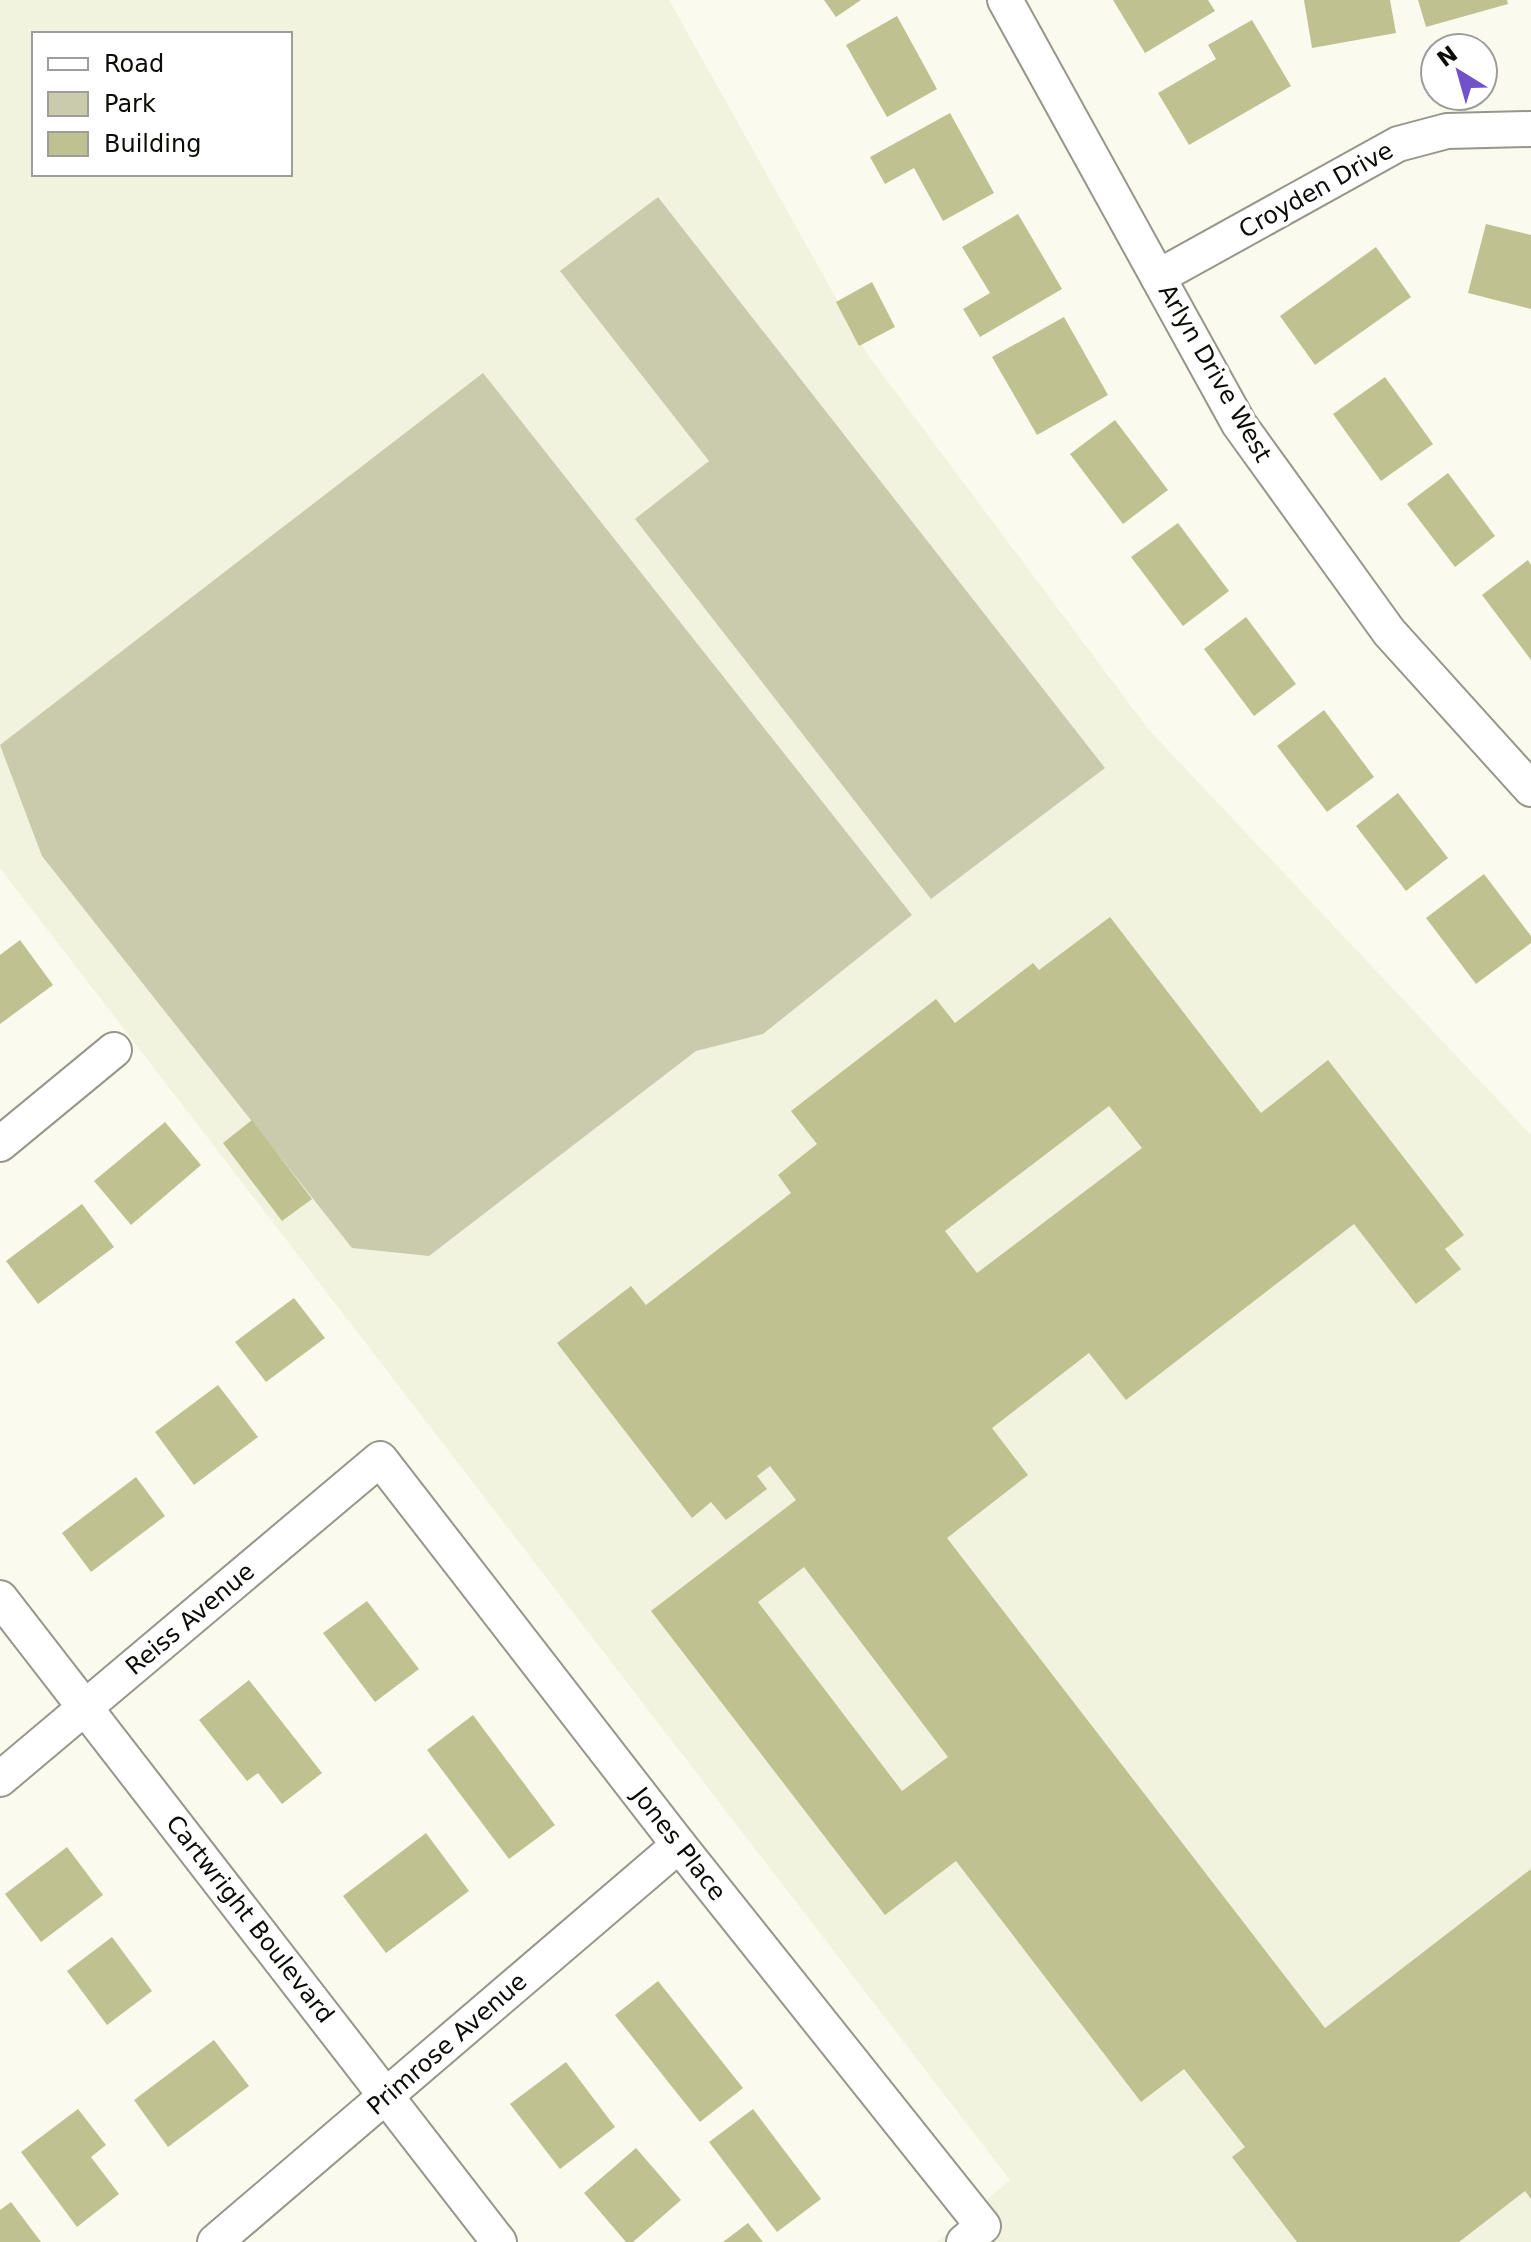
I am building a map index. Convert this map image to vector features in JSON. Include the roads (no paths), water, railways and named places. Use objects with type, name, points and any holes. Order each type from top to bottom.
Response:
[{"type":"street","name":"Arlyn Drive West","points":[[1005,0],[1239,424],[1389,632],[1531,789]]},
{"type":"street","name":"Croyden Drive","points":[[1158,277],[1398,144],[1447,131],[1531,129]]},
{"type":"street","points":[[0,1144],[114,1050]]},
{"type":"street","name":"Reiss Avenue","points":[[0,1779],[380,1459]]},
{"type":"street","name":"Jones Place","points":[[380,1459],[679,1845],[974,2234]]},
{"type":"street","name":"Cartwright Boulevard","points":[[0,1598],[499,2242]]},
{"type":"street","name":"Primrose Avenue","points":[[215,2242],[679,1845]]}]
